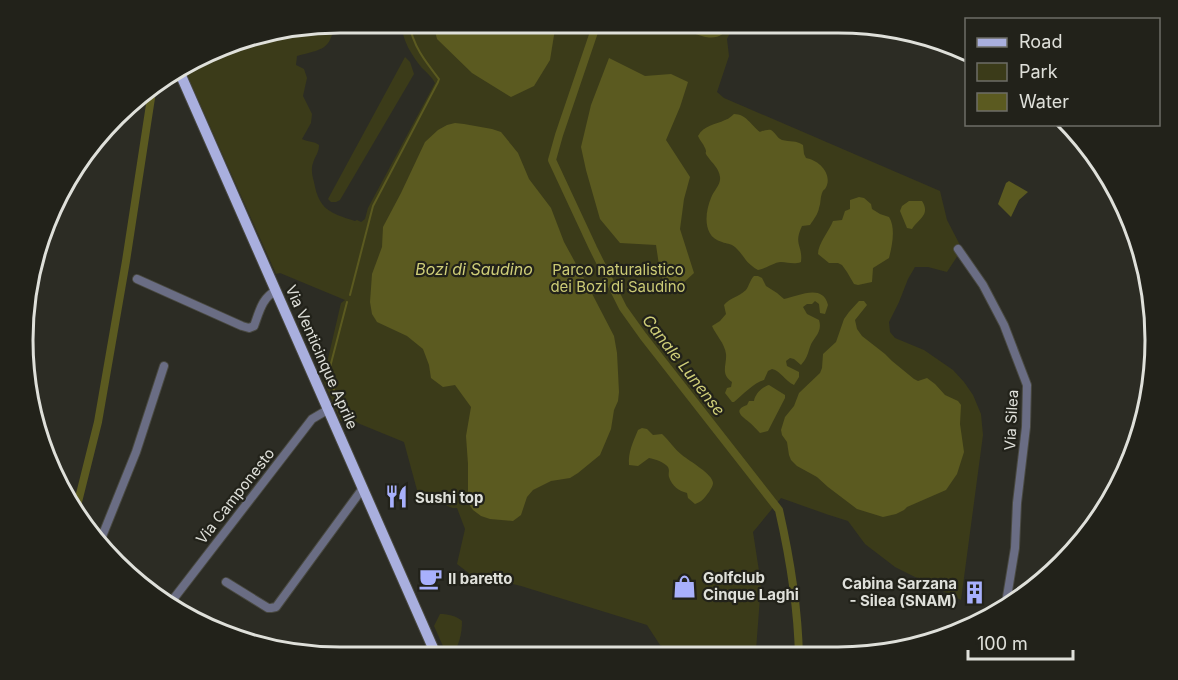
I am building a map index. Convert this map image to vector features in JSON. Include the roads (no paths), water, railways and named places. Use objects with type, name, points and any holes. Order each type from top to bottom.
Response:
[{"type":"main road","name":"Via Venticinque Aprile","points":[[182,77],[433,647]]},
{"type":"street","name":"Via Silea","points":[[958,249],[983,285],[1004,325],[1027,385],[1026,427],[1017,503],[1015,548],[1007,596]]},
{"type":"street","points":[[137,279],[249,328],[254,326],[263,303],[270,294],[276,291]]},
{"type":"street","points":[[103,535],[135,452],[164,366]]},
{"type":"street","name":"Via Camponesto","points":[[174,598],[312,419],[329,410]]},
{"type":"street","points":[[226,582],[268,608],[276,607],[363,488]]},
{"type":"water","points":[[436,33],[554,33],[550,60],[534,86],[511,97],[472,73],[437,39]]},
{"type":"water","points":[[609,58],[645,76],[671,74],[688,82],[666,140],[690,177],[680,229],[694,273],[682,284],[665,289],[656,245],[620,243],[600,219],[586,170],[581,147],[591,105]]},
{"type":"water","points":[[734,114],[745,118],[760,132],[771,130],[782,140],[803,145],[806,158],[819,164],[825,171],[828,180],[822,193],[818,212],[810,225],[802,226],[799,232],[801,262],[778,262],[758,270],[735,247],[716,239],[708,230],[707,210],[720,177],[698,136],[707,127]]},
{"type":"water","name":"Bozi di Saudino","points":[[455,123],[501,132],[518,153],[529,179],[551,208],[564,242],[614,336],[617,353],[618,401],[611,429],[600,455],[570,478],[551,481],[533,490],[527,497],[521,515],[513,521],[481,516],[468,503],[466,436],[471,407],[455,385],[443,387],[431,378],[423,349],[407,336],[377,322],[372,314],[370,302],[372,274],[382,247],[383,227],[425,142],[438,130]]},
{"type":"water","points":[[1009,181],[1028,192],[1019,200],[1011,217],[998,204],[1006,183]]},
{"type":"water","points":[[859,197],[871,204],[872,209],[889,217],[893,232],[889,258],[873,268],[872,282],[858,285],[854,284],[842,265],[829,263],[818,254],[818,250],[833,221],[842,220],[845,211],[850,209],[850,200]]},
{"type":"water","points":[[909,201],[922,201],[925,210],[912,229],[907,228],[900,211],[902,206]]},
{"type":"water","points":[[754,276],[762,278],[766,286],[784,299],[816,293],[825,298],[828,305],[825,314],[820,313],[819,304],[815,301],[803,307],[807,314],[819,320],[820,328],[801,365],[794,359],[790,358],[786,361],[787,366],[799,372],[794,385],[772,369],[768,371],[764,380],[732,402],[725,393],[727,388],[731,387],[732,382],[725,373],[725,350],[712,326],[726,314],[724,305],[746,290]]},
{"type":"water","points":[[859,301],[864,301],[867,305],[855,320],[862,336],[914,379],[918,381],[927,378],[945,395],[958,401],[961,405],[960,424],[964,452],[957,474],[946,490],[896,514],[883,517],[857,509],[817,477],[797,466],[791,460],[787,442],[781,430],[785,417],[794,406],[799,393],[820,373],[823,354],[836,342],[844,319]]},
{"type":"water","points":[[769,385],[785,395],[785,398],[768,431],[760,433],[739,411],[749,401],[754,401],[759,391]]},
{"type":"water","points":[[647,429],[653,435],[662,434],[679,453],[712,479],[713,485],[701,501],[695,504],[688,498],[687,493],[674,485],[669,477],[668,467],[662,462],[649,458],[638,466],[629,465],[633,443],[638,430]]},
{"type":"waterway","points":[[350,295],[373,206],[439,79],[424,59],[412,33]]},
{"type":"waterway","name":"Canale Lunense","points":[[594,33],[552,160],[623,308],[779,510],[793,583],[798,647]]},
{"type":"waterway","name":"Canale Lunense","points":[[704,33],[717,33]]},
{"type":"waterway","points":[[78,501],[98,422],[151,98]]},
{"type":"waterway","points":[[345,419],[337,401],[329,371],[347,302]]},
{"type":"place","name":"Sushi top","points":[[397,497]]},
{"type":"place","name":"Il baretto","points":[[430,578]]},
{"type":"place","name":"Golfclub Cinque Laghi","points":[[685,586]]},
{"type":"place","name":"Cabina Sarzana - Silea (SNAM)","points":[[975,592]]},
{"type":"park label","name":"Parco naturalistico dei Bozi di Saudino","points":[[618,278]]}]
